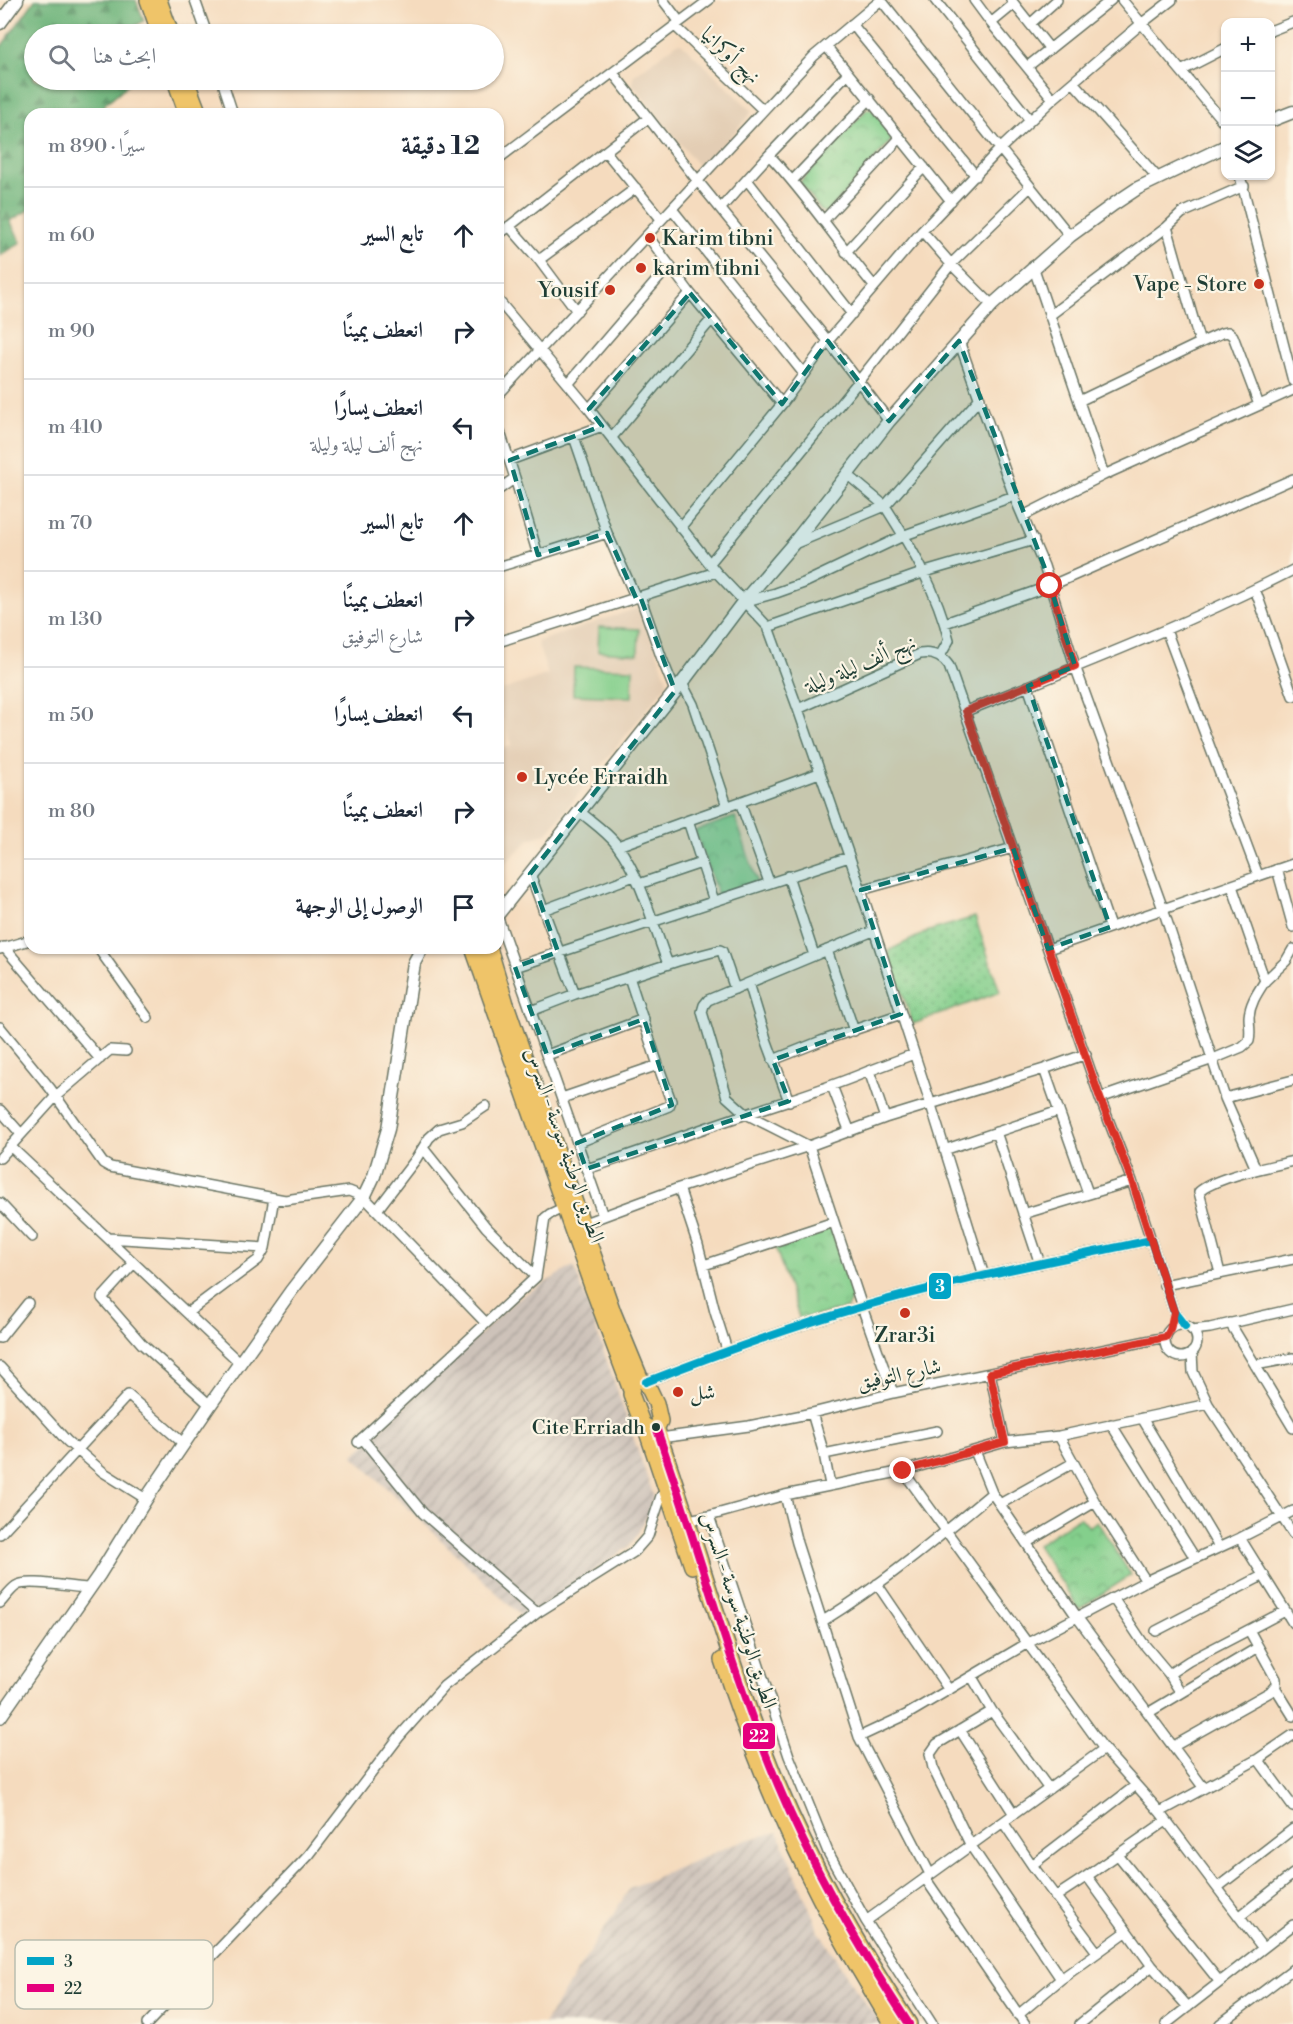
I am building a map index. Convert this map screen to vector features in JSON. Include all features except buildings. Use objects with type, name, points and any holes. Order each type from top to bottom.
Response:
[{"type":"highway","points":[[148,0],[156,24]]},
{"type":"highway","points":[[159,0],[167,24]]},
{"type":"highway","points":[[179,90],[185,108]]},
{"type":"highway","points":[[190,90],[197,108]]},
{"type":"highway","name":"الطريق الوطنية سوسة - السرس","points":[[475,954],[600,1309],[639,1384]]},
{"type":"highway","name":"الطريق الوطنية سوسة - السرس","points":[[491,954],[506,1004],[639,1384]]},
{"type":"highway","points":[[639,1384],[636,1409],[654,1431]]},
{"type":"highway","name":"الطريق الوطنية سوسة - السرس","points":[[654,1431],[666,1492],[702,1594],[737,1707],[768,1790],[816,1895],[892,2024]]},
{"type":"highway","name":"الطريق الوطنية سوسة - السرس","points":[[654,1431],[688,1520],[747,1701],[778,1785],[840,1912],[909,2024]]},
{"type":"street","points":[[0,23],[17,0]]},
{"type":"street","points":[[195,0],[203,24]]},
{"type":"street","name":"نهج أوكرانيا","points":[[663,0],[677,24],[763,110]]},
{"type":"street","points":[[504,155],[709,0]]},
{"type":"street","points":[[504,389],[814,56],[881,0],[1070,236]]},
{"type":"street","points":[[935,0],[1030,120]]},
{"type":"street","points":[[974,0],[1053,99]]},
{"type":"street","points":[[1029,24],[1057,0]]},
{"type":"street","points":[[1027,67],[1111,0]]},
{"type":"street","points":[[1122,0],[1221,119]]},
{"type":"street","points":[[680,528],[782,404],[828,341],[922,231],[1030,120],[1172,0]]},
{"type":"street","points":[[992,23],[1012,2],[1050,49]]},
{"type":"street","points":[[1275,29],[1293,22]]},
{"type":"street","points":[[852,24],[976,176]]},
{"type":"street","points":[[826,46],[951,201]]},
{"type":"street","points":[[1181,71],[1221,51]]},
{"type":"street","points":[[613,73],[828,341],[889,421]]},
{"type":"street","points":[[721,208],[848,73]]},
{"type":"street","points":[[1073,82],[1158,178]]},
{"type":"street","points":[[225,90],[231,108]]},
{"type":"street","points":[[793,180],[870,99]]},
{"type":"street","points":[[1275,119],[1293,112]]},
{"type":"street","points":[[504,230],[648,118]]},
{"type":"street","points":[[823,221],[900,138]]},
{"type":"street","points":[[504,907],[679,687],[743,602],[794,544],[889,421],[992,304],[1070,236],[1138,188],[1221,148]]},
{"type":"street","points":[[606,152],[661,219]]},
{"type":"street","points":[[769,155],[793,180],[874,286]]},
{"type":"street","points":[[846,252],[924,167]]},
{"type":"street","points":[[747,180],[852,314]]},
{"type":"street","points":[[1242,180],[1293,381]]},
{"type":"street","points":[[1049,316],[1167,227],[1182,213],[1244,186]]},
{"type":"street","points":[[539,260],[636,188]]},
{"type":"street","points":[[710,563],[951,264],[1030,188]]},
{"type":"street","points":[[672,209],[804,374]]},
{"type":"street","points":[[509,226],[539,260],[577,311]]},
{"type":"street","points":[[1167,227],[1200,343]]},
{"type":"street","points":[[922,231],[951,264],[992,304]]},
{"type":"street","points":[[647,235],[690,293],[782,404]]},
{"type":"street","points":[[568,384],[670,265]]},
{"type":"street","points":[[1034,266],[1104,475]]},
{"type":"street","points":[[589,409],[690,293]]},
{"type":"street","name":"نهج ألف ليلة وليلة","points":[[504,307],[612,437],[716,572],[768,627],[798,709],[920,654],[940,656],[949,666],[1100,1098],[1132,1181],[1164,1285],[1174,1312],[1188,1328]]},
{"type":"street","points":[[612,437],[712,319]]},
{"type":"street","points":[[1079,401],[1228,332],[1233,336],[1259,405]]},
{"type":"street","points":[[959,341],[1014,496],[1034,540],[1075,666],[1163,909],[1225,1098],[1256,1169]]},
{"type":"street","points":[[1023,516],[1104,475],[1293,390]]},
{"type":"street","points":[[794,544],[885,506],[980,398]]},
{"type":"street","points":[[510,460],[602,426]]},
{"type":"street","points":[[574,437],[607,533],[638,597],[662,659],[679,687],[693,704],[727,806]]},
{"type":"street","points":[[504,443],[538,555]]},
{"type":"street","points":[[848,475],[885,506],[925,572],[950,640],[940,656]]},
{"type":"street","points":[[504,486],[515,478]]},
{"type":"street","points":[[945,623],[1050,586],[1293,479]]},
{"type":"street","points":[[743,602],[804,583],[904,536],[1014,496]]},
{"type":"street","points":[[504,565],[607,533]]},
{"type":"street","points":[[768,627],[925,572],[1034,540]]},
{"type":"street","points":[[966,711],[1166,630],[1293,570]]},
{"type":"street","points":[[504,640],[716,572]]},
{"type":"street","points":[[1255,589],[1293,696]]},
{"type":"street","points":[[1166,630],[1258,876]]},
{"type":"street","points":[[1028,686],[1110,927]]},
{"type":"street","points":[[798,709],[861,890],[984,1276]]},
{"type":"street","points":[[618,846],[819,773]]},
{"type":"street","points":[[740,802],[770,882]]},
{"type":"street","points":[[579,811],[618,846],[636,880],[668,964]]},
{"type":"street","points":[[689,820],[714,901]]},
{"type":"street","points":[[861,890],[1012,848]]},
{"type":"street","points":[[515,967],[849,856]]},
{"type":"street","points":[[543,910],[636,880],[701,863]]},
{"type":"street","points":[[1048,949],[1293,864]]},
{"type":"street","points":[[1276,869],[1293,927]]},
{"type":"street","points":[[530,874],[575,994]]},
{"type":"street","points":[[788,876],[814,955]]},
{"type":"street","points":[[1232,886],[1265,981]]},
{"type":"street","points":[[504,900],[512,895]]},
{"type":"street","points":[[873,931],[708,999],[702,1012],[727,1097],[746,1114],[809,1146],[893,1393]]},
{"type":"street","points":[[504,934],[603,1216]]},
{"type":"street","points":[[24,942],[2,948],[100,1059]]},
{"type":"street","points":[[1100,1098],[1242,1047],[1249,1041],[1252,1002],[1265,981],[1286,961],[1293,949]]},
{"type":"street","points":[[827,950],[854,1030]]},
{"type":"street","points":[[531,1011],[575,994],[668,964],[721,951],[735,989]]},
{"type":"street","points":[[102,954],[148,1018]]},
{"type":"street","points":[[0,1717],[90,1588],[146,1498],[210,1405],[291,1291],[363,1197],[374,1176],[388,1129],[414,963],[419,954]]},
{"type":"street","points":[[577,1143],[669,1106],[671,1101],[629,977]]},
{"type":"street","points":[[749,983],[773,1060],[789,1101]]},
{"type":"street","points":[[773,1060],[901,1014]]},
{"type":"street","points":[[547,1055],[644,1019]]},
{"type":"street","points":[[0,1027],[56,1096],[103,1163],[110,1167],[285,1200],[349,1191],[363,1197],[486,1323]]},
{"type":"street","points":[[0,1158],[56,1096],[110,1050],[126,1050]]},
{"type":"street","points":[[586,1169],[832,1086],[914,1054]]},
{"type":"street","points":[[582,1224],[679,1188],[809,1146],[885,1118],[1086,1054]]},
{"type":"street","points":[[562,1098],[658,1065]]},
{"type":"street","points":[[1044,1069],[1088,1193]]},
{"type":"street","points":[[869,1071],[885,1118]]},
{"type":"street","points":[[1225,1098],[1293,1080]]},
{"type":"street","points":[[832,1086],[850,1132]]},
{"type":"street","points":[[376,1210],[429,1138],[439,1129],[462,1122],[486,1106]]},
{"type":"street","points":[[0,1110],[21,1134]]},
{"type":"street","points":[[944,1150],[1059,1111]]},
{"type":"street","points":[[996,1132],[1040,1264]]},
{"type":"street","points":[[10,1146],[240,1363]]},
{"type":"street","points":[[423,1148],[486,1227],[536,1277]]},
{"type":"street","points":[[1220,1273],[1199,1192],[1209,1186],[1256,1169],[1293,1161]]},
{"type":"street","points":[[1023,1214],[1132,1181]]},
{"type":"street","points":[[679,1188],[704,1265],[727,1350]]},
{"type":"street","points":[[187,1313],[258,1260],[265,1248],[274,1198]]},
{"type":"street","points":[[0,1203],[32,1237]]},
{"type":"street","points":[[537,1613],[423,1513],[360,1440],[536,1277],[545,1218],[565,1207]]},
{"type":"street","points":[[704,1265],[834,1222]]},
{"type":"street","points":[[108,1238],[265,1248]]},
{"type":"street","points":[[639,1384],[727,1350],[862,1306],[984,1276],[1151,1240]]},
{"type":"street","points":[[1164,1285],[1293,1258]]},
{"type":"street","points":[[134,1263],[102,1298],[142,1344],[210,1405]]},
{"type":"street","points":[[0,1338],[28,1303]]},
{"type":"street","points":[[1168,1334],[1177,1326],[1210,1328],[1293,1309]]},
{"type":"street","points":[[1174,1312],[1166,1345],[1193,1372],[1209,1404],[1293,1534]]},
{"type":"street","points":[[1230,1323],[1293,1428]]},
{"type":"street","points":[[1188,1328],[1196,1337],[1193,1372]]},
{"type":"street","points":[[1144,1340],[1173,1354],[1185,1356],[1194,1349],[1210,1328]]},
{"type":"street","name":"شارع التوفيق","points":[[654,1431],[749,1426],[1168,1334]]},
{"type":"street","points":[[1255,1365],[1293,1358]]},
{"type":"street","points":[[0,1367],[66,1441],[103,1472],[146,1498]]},
{"type":"street","points":[[990,1373],[1005,1442]]},
{"type":"street","points":[[0,1534],[128,1395],[183,1444]]},
{"type":"street","points":[[688,1520],[785,1495],[903,1471],[1005,1442],[1059,1436],[1209,1404]]},
{"type":"street","points":[[812,1413],[830,1485]]},
{"type":"street","points":[[1142,1418],[1219,1547]]},
{"type":"street","points":[[1111,1424],[1195,1558]]},
{"type":"street","points":[[824,1454],[937,1431]]},
{"type":"street","points":[[1059,1436],[1095,1502],[1146,1581]]},
{"type":"street","points":[[975,1451],[992,1493],[1077,1617],[1203,1787]]},
{"type":"street","points":[[1000,1504],[1073,1463]]},
{"type":"street","points":[[903,1471],[945,1533],[1104,1749],[1160,1812],[1262,1947]]},
{"type":"street","points":[[213,1956],[309,1856],[399,1737],[444,1686],[537,1613],[634,1552],[648,1536],[661,1496],[666,1492]]},
{"type":"street","points":[[823,1621],[846,1607],[945,1533],[992,1493]]},
{"type":"street","points":[[785,1495],[797,1543],[859,1737],[927,1876],[1025,2024]]},
{"type":"street","points":[[1026,1543],[1095,1502]]},
{"type":"street","points":[[859,1737],[950,1690],[1026,1644],[1113,1598],[1293,1511]]},
{"type":"street","points":[[709,1516],[804,1796],[828,1852],[866,1921],[932,2024]]},
{"type":"street","points":[[1240,1538],[1293,1623]]},
{"type":"street","points":[[1156,1631],[1264,1575]]},
{"type":"street","points":[[0,1603],[17,1584],[27,1582],[70,1588],[90,1588]]},
{"type":"street","points":[[877,1584],[950,1690]]},
{"type":"street","points":[[1113,1598],[1181,1693]]},
{"type":"street","points":[[1169,1674],[1188,1661],[1285,1611]]},
{"type":"street","points":[[1174,1746],[1275,1687],[1276,1679],[1248,1630]]},
{"type":"street","points":[[1148,1713],[1257,1647]]},
{"type":"street","points":[[972,1677],[992,1711],[1049,1789]]},
{"type":"street","points":[[1275,1687],[1293,1716]]},
{"type":"street","points":[[992,1711],[937,1744],[930,1754],[933,1768],[971,1846],[1061,1979]]},
{"type":"street","points":[[960,1731],[1014,1814]]},
{"type":"street","points":[[1160,1812],[1258,1759],[1293,1735]]},
{"type":"street","points":[[866,1921],[1104,1749]]},
{"type":"street","points":[[1258,1759],[1293,1806]]},
{"type":"street","points":[[1032,1865],[1135,1786]]},
{"type":"street","points":[[1055,1898],[1166,1821]]},
{"type":"street","points":[[1004,1822],[1055,1898],[1097,1952]]},
{"type":"street","points":[[1218,1887],[1293,1829]]},
{"type":"street","points":[[1118,1855],[1219,1982]]},
{"type":"street","points":[[1239,1917],[1293,1875]]},
{"type":"street","points":[[1087,1876],[1152,1966],[1188,2007]]},
{"type":"street","points":[[1166,2024],[1293,1925]]},
{"type":"street","points":[[1018,2015],[1061,1979],[1126,1932]]},
{"type":"street","points":[[1080,2024],[1152,1966]]},
{"type":"street","points":[[1220,2024],[1293,1969]]},
{"type":"street","points":[[147,2024],[161,2009]]},
{"type":"highlighted area","points":[[690,293],[782,404],[828,341],[889,421],[959,341],[1044,566],[1075,666],[1028,686],[1110,927],[1048,949],[1013,848],[861,890],[901,1014],[773,1060],[789,1101],[586,1169],[577,1143],[672,1105],[644,1019],[547,1055],[515,967],[558,952],[530,874],[675,691],[640,596],[636,598],[607,533],[538,555],[510,460],[602,426],[589,409]]},
{"type":"shaded area","points":[[681,43],[751,110],[750,115],[701,169],[633,85],[633,76],[676,44]]},
{"type":"shaded area","points":[[641,607],[668,683],[547,833],[530,839],[504,864],[504,748],[512,745],[504,721],[504,690],[548,674],[537,642]]},
{"type":"shaded area","points":[[574,1266],[654,1497],[636,1537],[628,1547],[524,1619],[353,1456],[517,1299]]},
{"type":"shaded area","points":[[778,1832],[819,1931],[880,2024],[544,2024],[630,1888],[742,1841]]},
{"type":"green space","points":[[35,0],[136,0],[144,21],[139,24],[24,24],[24,90],[122,90],[105,104],[104,108],[24,108],[24,213],[10,221],[21,242],[0,256],[0,48]]},
{"type":"green space","points":[[867,109],[872,109],[895,136],[828,212],[822,212],[800,182]]},
{"type":"green space","points":[[599,627],[639,629],[638,654],[598,651]]},
{"type":"green space","points":[[574,667],[633,669],[632,697],[573,695]]},
{"type":"green space","points":[[735,817],[757,881],[718,895],[695,831]]},
{"type":"green space","points":[[975,917],[1000,992],[913,1024],[888,951],[929,931]]},
{"type":"green space","points":[[831,1227],[853,1296],[847,1308],[800,1320],[775,1246]]},
{"type":"green space","points":[[1080,1517],[1089,1527],[1097,1521],[1131,1575],[1079,1609],[1037,1545]]},
{"type":"transit line","name":"3","points":[[646,1382],[753,1342],[861,1307],[969,1279],[1151,1240],[1174,1312],[1185,1326]]},
{"type":"transit line","name":"22","points":[[656,1427],[729,1652],[778,1785],[806,1847],[838,1908],[909,2024]]},
{"type":"place","name":"Karim tibni","points":[[650,238]]},
{"type":"place","name":"karim tibni","points":[[641,268]]},
{"type":"place","name":"Vape - Store","points":[[1259,284]]},
{"type":"place","name":"Yousif","points":[[610,290]]},
{"type":"place","name":"Lycée Erraidh","points":[[522,777]]},
{"type":"place","name":"Zrar3i","points":[[905,1313]]},
{"type":"place","name":"شل","points":[[678,1392]]},
{"type":"place","name":"Cite Erriadh","points":[[656,1427]]},
{"type":"route","points":[[903,1471],[1005,1442],[990,1373],[1166,1337],[1174,1312],[1132,1181],[1100,1098],[966,711],[1075,666],[1050,586]]}]
